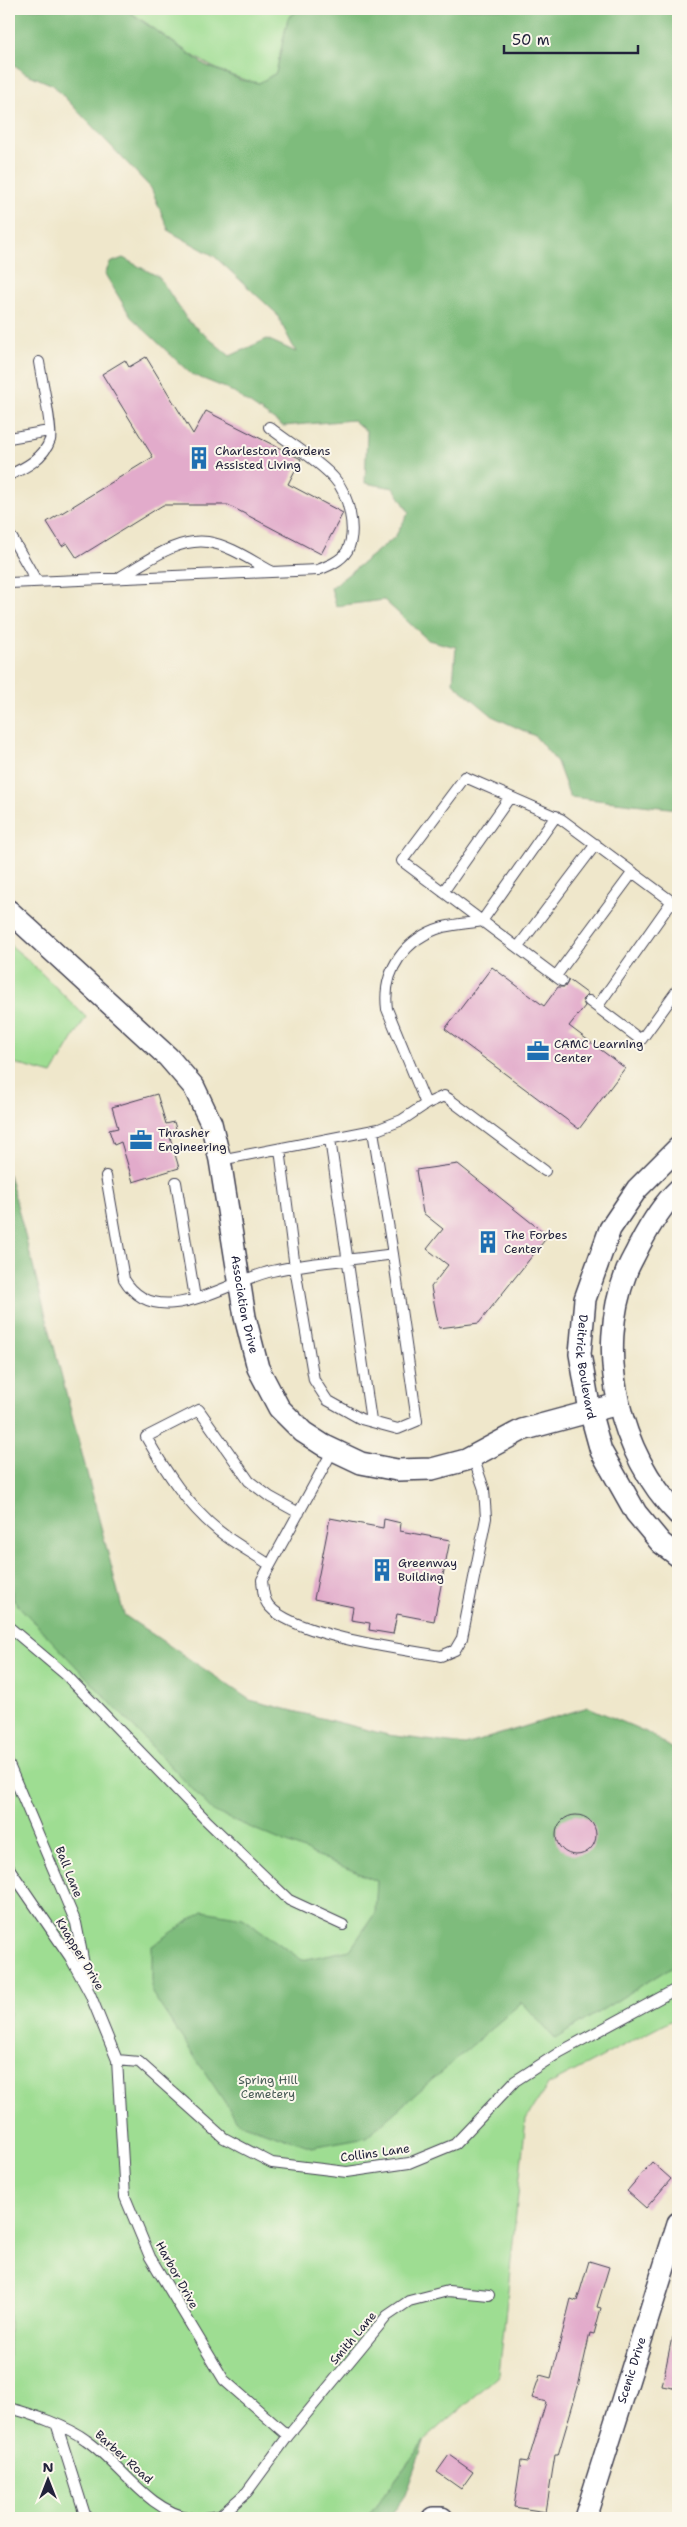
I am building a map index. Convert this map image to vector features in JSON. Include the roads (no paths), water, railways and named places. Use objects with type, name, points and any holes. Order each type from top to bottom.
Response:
[{"type":"street","name":"Association Drive","points":[[9,910],[168,1057],[194,1088],[211,1123],[220,1160],[244,1317],[258,1368],[279,1408],[303,1432],[333,1450],[361,1463],[397,1470],[432,1469],[473,1457],[522,1430],[618,1404]]},
{"type":"street","name":"Deitrick Boulevard","points":[[678,1148],[637,1189],[610,1229],[585,1299],[580,1354],[590,1411],[601,1450],[615,1478],[636,1512],[655,1535],[678,1556]]},
{"type":"street","name":"Deitrick Boulevard","points":[[678,1190],[649,1226],[626,1274],[614,1320],[613,1364],[618,1404],[628,1434],[646,1474],[662,1498],[678,1514]]},
{"type":"street","name":"Scenic Drive","points":[[585,2518],[669,2281],[678,2223]]},
{"type":"street","points":[[433,2518],[442,2518]]},
{"type":"lane","points":[[9,475],[29,465],[43,453],[50,438],[39,362]]},
{"type":"lane","points":[[9,583],[318,570],[334,563],[347,551],[351,530],[351,512],[342,490],[334,478],[269,427]]},
{"type":"lane","points":[[9,438],[49,431]]},
{"type":"lane","points":[[12,538],[37,582]]},
{"type":"lane","points":[[117,578],[173,547],[208,542],[230,550],[272,572]]},
{"type":"lane","points":[[633,872],[559,978],[402,861],[466,777],[556,816],[596,844],[675,903],[593,1004],[641,1040],[678,989]]},
{"type":"lane","points":[[443,892],[510,796]]},
{"type":"lane","points":[[426,1104],[387,1009],[385,992],[392,966],[409,945],[424,935],[443,927],[482,921],[556,816]]},
{"type":"lane","points":[[518,947],[596,844]]},
{"type":"lane","points":[[220,1160],[373,1130],[402,1120],[426,1104],[444,1096],[545,1171]]},
{"type":"lane","points":[[280,1149],[294,1268],[314,1380],[328,1400],[361,1418],[398,1430],[417,1421],[373,1130]]},
{"type":"lane","points":[[330,1139],[371,1422]]},
{"type":"lane","points":[[106,1176],[124,1279],[131,1292],[148,1302],[180,1303],[239,1284],[270,1271],[393,1254]]},
{"type":"lane","points":[[176,1182],[194,1298]]},
{"type":"lane","points":[[270,1565],[219,1531],[193,1505],[170,1477],[146,1437],[199,1410],[249,1481],[270,1496],[299,1512]]},
{"type":"lane","points":[[333,1450],[262,1580],[263,1595],[268,1605],[279,1614],[348,1640],[441,1656],[455,1650],[462,1638],[486,1518],[484,1489],[473,1457]]},
{"type":"lane","points":[[9,1626],[66,1675],[206,1820],[289,1900],[343,1926]]},
{"type":"lane","name":"Ball Lane","points":[[9,1765],[76,1923],[90,1994]]},
{"type":"lane","name":"Knapper Drive","points":[[9,1868],[70,1957],[90,1994],[117,2060]]},
{"type":"lane","name":"Collins Lane","points":[[117,2060],[139,2062],[224,2138],[272,2163],[347,2172],[409,2163],[455,2144],[516,2082],[560,2052],[678,1988]]},
{"type":"lane","name":"Harbor Drive","points":[[117,2060],[125,2196],[150,2257],[224,2380],[288,2436]]},
{"type":"lane","name":"Smith Lane","points":[[288,2436],[388,2316],[409,2301],[448,2291],[489,2295]]},
{"type":"lane","name":"Barber Road","points":[[9,2408],[26,2412],[86,2439],[153,2500],[179,2516],[192,2518]]},
{"type":"lane","points":[[57,2426],[86,2518]]},
{"type":"lane","points":[[205,2518],[220,2516],[247,2492],[288,2436]]},
{"type":"place","name":"Charleston Gardens Assisted Living","points":[[199,458]]},
{"type":"place","name":"CAMC Learning Center","points":[[538,1051]]},
{"type":"place","name":"Thrasher Engineering","points":[[141,1140]]},
{"type":"place","name":"The Forbes Center","points":[[488,1242]]},
{"type":"place","name":"Greenway Building","points":[[382,1570]]},
{"type":"park label","name":"Spring Hill Cemetery","points":[[268,2087]]}]
